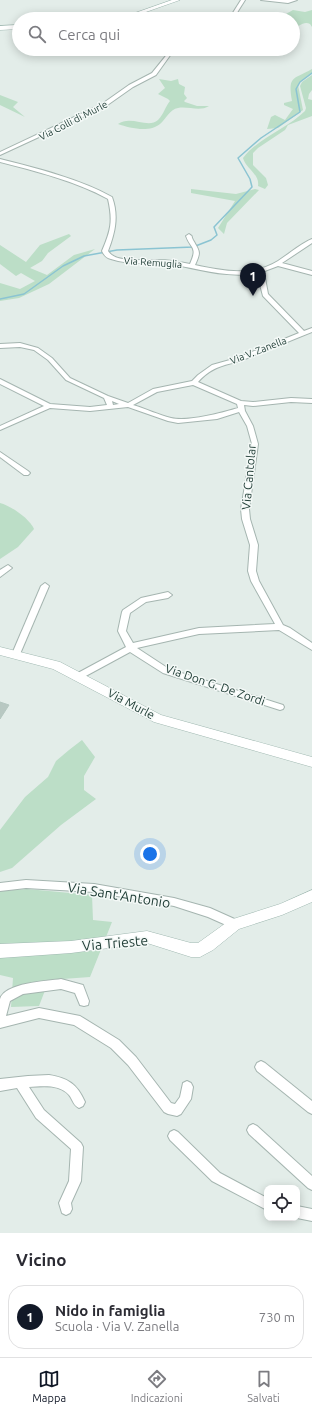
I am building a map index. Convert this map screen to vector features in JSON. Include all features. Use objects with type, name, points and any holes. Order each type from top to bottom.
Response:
[{"type":"street","points":[[142,12],[177,0]]},
{"type":"street","points":[[235,12],[243,0]]},
{"type":"street","points":[[263,0],[288,2],[295,0]]},
{"type":"street","points":[[0,28],[12,27]]},
{"type":"street","name":"Via Colli di Murle","points":[[0,154],[104,105],[131,86],[154,74],[168,56]]},
{"type":"street","name":"Via Remuglia","points":[[0,160],[57,177],[99,192],[110,198],[114,216],[112,234],[106,253],[110,258],[164,262],[238,274],[259,272],[279,264],[312,241]]},
{"type":"street","points":[[189,236],[189,240],[195,246],[196,254],[192,266]]},
{"type":"street","points":[[279,264],[312,273]]},
{"type":"street","name":"Via V. Zanella","points":[[259,272],[263,280],[263,291],[265,295],[303,333]]},
{"type":"street","name":"Via V. Zanella","points":[[194,383],[200,376],[214,366],[239,359],[312,330]]},
{"type":"street","points":[[0,346],[20,346],[36,349],[50,359],[68,379],[106,397],[178,422],[217,417],[241,406],[253,404],[291,400],[312,401]]},
{"type":"street","points":[[0,381],[49,406],[83,409],[128,405],[155,390],[194,383],[241,406]]},
{"type":"street","points":[[106,397],[109,401],[110,407]]},
{"type":"street","points":[[0,428],[49,406]]},
{"type":"street","name":"Via Cantolar","points":[[241,406],[250,426],[255,444],[245,509],[246,519],[254,544],[252,571],[255,581],[280,627]]},
{"type":"street","points":[[0,454],[26,473]]},
{"type":"street","points":[[0,574],[8,568]]},
{"type":"street","points":[[16,654],[45,586]]},
{"type":"street","points":[[131,648],[122,631],[126,612],[144,600],[168,595]]},
{"type":"street","points":[[80,676],[131,648],[199,631],[280,627],[312,647]]},
{"type":"street","name":"Via Don G. De Zordi","points":[[131,648],[166,671],[280,707]]},
{"type":"street","name":"Via Murle","points":[[0,651],[56,665],[80,676],[158,719],[312,762]]},
{"type":"street","name":"Via Sant'Antonio","points":[[0,887],[26,884],[94,888],[174,902],[210,913],[235,924]]},
{"type":"street","name":"Via Trieste","points":[[0,951],[85,945],[147,937],[196,950],[208,945],[235,924],[312,900]]},
{"type":"street","points":[[0,1018],[0,1012],[6,998],[22,989],[61,984],[80,989],[84,1001]]},
{"type":"street","points":[[0,1022],[39,1013],[76,1020],[115,1044],[132,1061],[168,1108],[177,1110],[185,1099],[186,1088]]},
{"type":"street","points":[[261,1067],[312,1108]]},
{"type":"street","points":[[0,1086],[42,1080],[58,1081],[72,1090],[79,1102]]},
{"type":"street","points":[[20,1083],[40,1114],[77,1147],[75,1180],[65,1203],[66,1209]]},
{"type":"street","points":[[254,1130],[312,1184]]},
{"type":"street","points":[[174,1136],[216,1177],[264,1202]]},
{"type":"street","points":[[300,1213],[312,1215]]},
{"type":"green space","points":[[293,10],[305,12],[312,10],[312,27],[308,23],[300,26],[300,12],[289,12]]},
{"type":"green space","points":[[312,69],[312,73],[298,85],[303,110],[278,128],[267,129],[271,117],[275,115],[285,120],[293,109],[284,105],[284,103],[292,101],[291,83],[296,77]]},
{"type":"green space","points":[[312,75],[312,90],[308,99],[312,100],[312,116],[288,125],[285,130],[253,153],[253,165],[266,178],[268,185],[265,189],[258,186],[257,178],[243,158],[249,151],[305,111],[306,108],[300,86],[302,82]]},
{"type":"green space","points":[[159,79],[171,81],[178,79],[179,84],[185,87],[184,94],[187,98],[184,101],[185,102],[197,106],[209,106],[202,109],[175,109],[170,112],[156,127],[139,129],[118,124],[128,121],[149,123],[158,120],[170,101],[158,94],[165,88]]},
{"type":"green space","points":[[0,95],[18,102],[13,107],[25,117],[0,105]]},
{"type":"green space","points":[[191,189],[236,194],[255,189],[259,190],[227,223],[224,234],[218,228],[235,201],[191,193]]},
{"type":"green space","points":[[69,234],[71,236],[48,253],[42,261],[30,268],[47,275],[74,255],[95,249],[49,284],[19,298],[0,301],[0,283],[20,289],[35,281],[21,273],[16,276],[0,264],[0,245],[26,262],[40,245]]},
{"type":"green space","points":[[0,503],[19,513],[32,525],[34,529],[18,547],[0,559]]},
{"type":"green space","points":[[82,740],[95,757],[84,776],[84,790],[96,799],[61,825],[12,868],[0,872],[0,830],[25,797],[48,777],[56,761]]},
{"type":"green space","points":[[27,889],[92,895],[93,920],[112,922],[90,977],[49,980],[39,1006],[11,1007],[13,978],[0,975],[0,891]]},
{"type":"building","points":[[0,702],[9,705],[0,719]]},
{"type":"waterway","points":[[0,299],[24,294],[63,266],[84,256],[117,250],[193,247],[211,240],[217,235],[214,227],[252,187],[250,179],[238,158],[261,138],[300,112],[296,89],[300,82],[312,73]]},
{"type":"place","name":"Nido in famiglia","points":[[253,296]]}]
